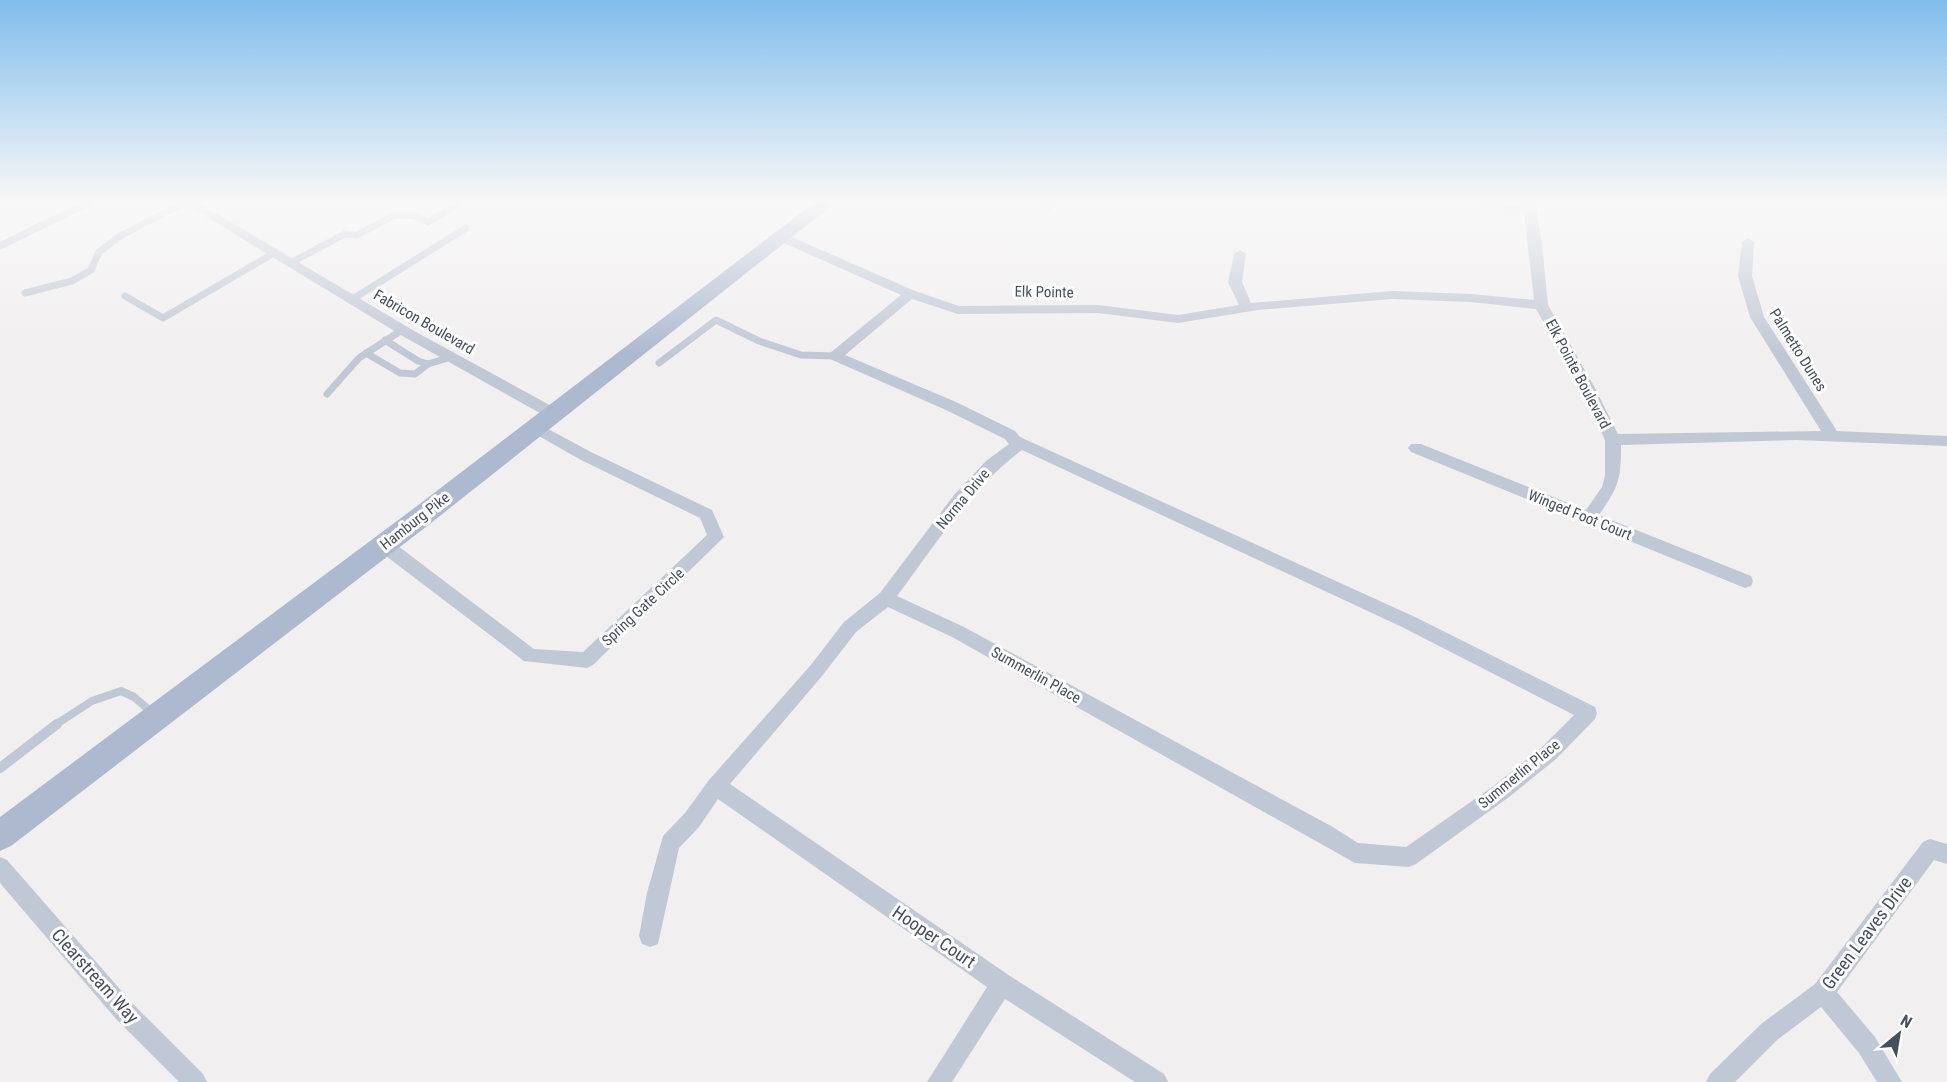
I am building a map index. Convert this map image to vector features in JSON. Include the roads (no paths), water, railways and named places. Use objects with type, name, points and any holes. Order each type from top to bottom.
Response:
[{"type":"main road","name":"Hamburg Pike","points":[[0,836],[384,545],[762,252]]},
{"type":"street","name":"Elk Pointe","points":[[817,252],[910,294],[958,310],[1098,309],[1178,319],[1319,300]]},
{"type":"street","points":[[1537,252],[1541,305]]},
{"type":"street","name":"Palmetto Dunes","points":[[1747,252],[1744,276],[1757,316],[1832,436]]},
{"type":"street","name":"Fabricon Boulevard","points":[[274,253],[451,357],[543,420]]},
{"type":"street","points":[[1240,254],[1235,282],[1247,308]]},
{"type":"street","points":[[910,294],[835,356],[951,406],[1010,435],[1015,441]]},
{"type":"street","name":"Elk Pointe Boulevard","points":[[1319,300],[1392,295],[1471,298],[1541,305],[1588,388],[1613,440],[1832,436],[1947,441]]},
{"type":"street","name":"Spring Gate Circle","points":[[384,545],[530,656],[587,660],[716,537],[706,514],[586,456],[543,420]]},
{"type":"street","points":[[1589,518],[1610,488],[1613,475],[1613,440]]},
{"type":"street","name":"Summerlin Place","points":[[886,598],[958,632],[1324,833],[1355,853],[1409,856],[1502,791],[1549,753],[1588,713],[1514,672],[1369,603],[1173,514],[1095,474],[1015,441]]},
{"type":"street","name":"Norma Drive","points":[[650,936],[657,893],[670,843],[850,627],[886,598],[960,499],[991,465],[1017,445],[1015,441]]},
{"type":"street","name":"Winged Foot Court","points":[[1416,448],[1745,581]]},
{"type":"street","name":"Hooper Court","points":[[716,786],[1002,984],[1156,1082]]},
{"type":"street","name":"Green Leaves Drive","points":[[1718,1082],[1769,1032],[1823,992],[1938,852]]},
{"type":"street","name":"Clearstream Way","points":[[0,867],[124,1011],[195,1082]]},
{"type":"street","points":[[939,1082],[1002,984]]},
{"type":"street","points":[[1823,992],[1867,1045],[1890,1082]]},
{"type":"lane","points":[[25,293],[72,281],[91,270],[99,252]]},
{"type":"lane","points":[[290,263],[310,252]]},
{"type":"lane","points":[[351,300],[427,252]]},
{"type":"lane","points":[[125,296],[163,318],[274,253]]},
{"type":"lane","points":[[658,363],[716,320],[759,340],[801,355],[835,356]]},
{"type":"lane","points":[[327,394],[366,353],[402,330]]},
{"type":"lane","points":[[385,340],[418,361],[428,364]]},
{"type":"lane","points":[[366,353],[400,373],[415,374],[428,364],[451,357]]},
{"type":"lane","points":[[0,768],[77,711],[102,697],[122,691],[157,717]]}]
